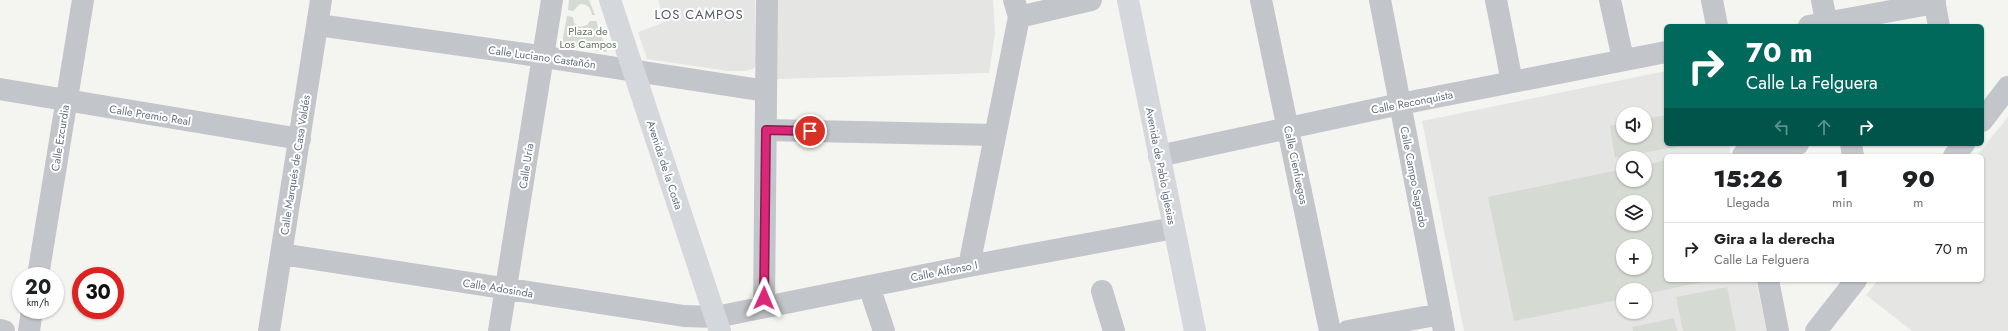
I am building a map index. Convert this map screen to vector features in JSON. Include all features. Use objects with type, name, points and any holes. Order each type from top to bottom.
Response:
[{"type":"main road","name":"Avenida de la Costa","points":[[610,0],[718,324]]},
{"type":"main road","name":"Avenida de Pablo Iglesias","points":[[1128,0],[1195,331]]},
{"type":"street","name":"Calle Ezcurdia","points":[[39,267],[83,0]]},
{"type":"street","name":"Calle Marqués de Casa Valdés","points":[[269,331],[276,257],[300,139],[322,0]]},
{"type":"street","name":"Calle Uría","points":[[499,331],[507,290],[552,0]]},
{"type":"street","points":[[764,306],[767,0]]},
{"type":"street","points":[[968,266],[995,135],[1017,8],[1091,0]]},
{"type":"street","name":"Calle Cienfuegos","points":[[1262,0],[1330,331]]},
{"type":"street","name":"Calle Campo Sagrado","points":[[1380,0],[1442,322]]},
{"type":"street","points":[[1496,0],[1512,82]]},
{"type":"street","points":[[1610,0],[1623,59]]},
{"type":"street","points":[[1712,0],[1717,24]]},
{"type":"street","points":[[1821,24],[1822,0]]},
{"type":"street","points":[[1826,24],[1934,2],[1939,24]]},
{"type":"street","name":"Calle Luciano Castañón","points":[[318,25],[543,56],[766,91]]},
{"type":"street","name":"Calle Reconquista","points":[[1159,156],[1400,104],[1623,59],[1664,52]]},
{"type":"street","points":[[1984,118],[2008,87]]},
{"type":"street","name":"Calle Premio Real","points":[[0,89],[300,139]]},
{"type":"street","points":[[766,130],[995,135]]},
{"type":"street","points":[[1742,152],[1784,146]]},
{"type":"street","points":[[1956,154],[1962,146]]},
{"type":"street","name":"Calle Alfonso I","points":[[718,324],[764,306],[1174,228]]},
{"type":"street","name":"Calle Adosinda","points":[[276,257],[684,316],[718,324]]},
{"type":"street","points":[[1768,282],[1778,331]]},
{"type":"street","points":[[1816,331],[1854,282]]},
{"type":"street","points":[[869,286],[884,331]]},
{"type":"street","points":[[1102,291],[1114,331]]},
{"type":"street","points":[[29,331],[31,319]]},
{"type":"street","points":[[1348,331],[1442,322]]},
{"type":"street","points":[[0,330],[4,331]]},
{"type":"shaded area","points":[[658,0],[755,0],[756,66],[753,69],[745,71],[728,71],[647,59],[638,32],[665,22]]},
{"type":"shaded area","points":[[777,0],[993,0],[995,33],[989,73],[776,79]]},
{"type":"shaded area","points":[[1664,71],[1664,146],[1729,146],[1731,154],[1664,154],[1664,282],[1756,282],[1767,331],[1464,331],[1422,121]]},
{"type":"shaded area","points":[[2008,117],[2008,331],[1912,331],[1866,295],[1876,282],[1984,282],[1984,154],[1978,154]]},
{"type":"green space","name":"Plaza de Los Campos","points":[[569,0],[589,0],[595,15],[592,15],[589,7],[583,4],[580,4],[573,11],[568,10]]},
{"type":"green space","name":"Plaza de Los Campos","points":[[567,16],[573,17],[574,23],[580,27],[587,25],[590,21],[596,21],[607,52],[573,47],[573,45],[562,43]]},
{"type":"green space","points":[[1664,115],[1664,146],[1680,146],[1652,151],[1616,151],[1615,158],[1610,126],[1616,125],[1616,143],[1652,143],[1652,118]]},
{"type":"green space","points":[[1664,160],[1664,282],[1703,282],[1652,293],[1652,283],[1616,283],[1616,300],[1514,321],[1488,197],[1616,170],[1616,187],[1652,187],[1652,163]]},
{"type":"green space","points":[[1727,287],[1736,331],[1683,331],[1676,297]]},
{"type":"green space","points":[[1674,318],[1677,331],[1633,331],[1632,327]]},
{"type":"district","name":"LOS CAMPOS","points":[[699,14]]},
{"type":"route","points":[[764,298],[766,130],[810,131]]}]
